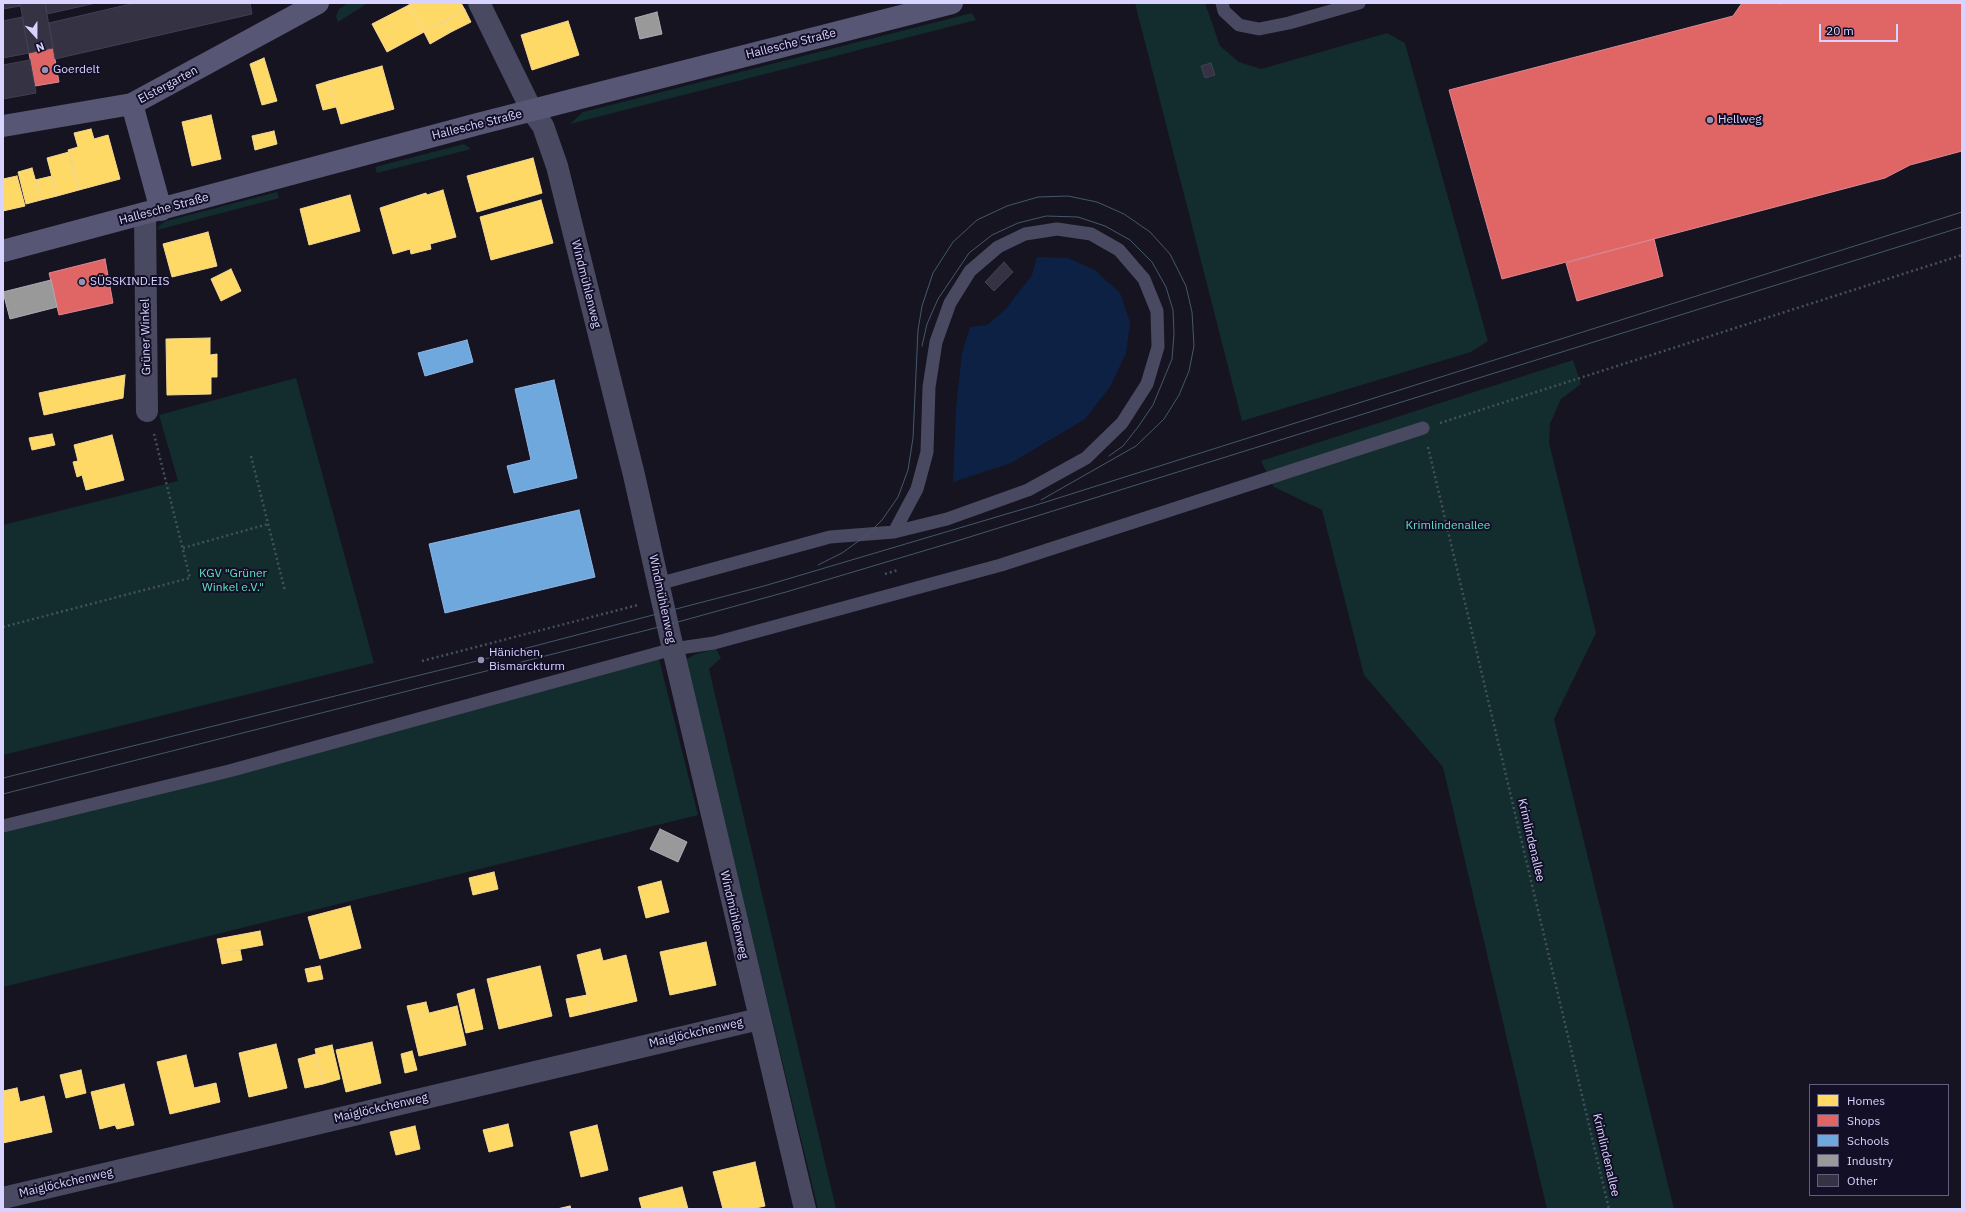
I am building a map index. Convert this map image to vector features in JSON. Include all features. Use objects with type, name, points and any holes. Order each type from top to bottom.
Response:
[{"type":"street","name":"Elstergarten","points":[[3,126],[132,104],[318,3]]},
{"type":"street","name":"Windmühlenweg","points":[[479,3],[532,111],[543,126],[557,166],[634,475],[672,649],[805,1209]]},
{"type":"street","name":"Hallesche Straße","points":[[3,251],[532,111],[952,3]]},
{"type":"street","name":"Grüner Winkel","points":[[132,104],[153,212],[147,411]]},
{"type":"street","name":"Maiglöckchenweg","points":[[3,1198],[759,1018]]},
{"type":"lane","points":[[1222,3],[1224,11],[1239,25],[1259,28],[1289,23],[1359,3]]},
{"type":"lane","points":[[660,592],[830,537],[894,532],[947,519],[1028,490],[1086,458],[1122,423],[1147,384],[1158,347],[1157,310],[1144,279],[1119,250],[1091,234],[1057,229],[1025,234],[998,247],[970,271],[950,304],[936,342],[930,387],[927,452],[917,489],[894,532]]},
{"type":"lane","points":[[3,826],[229,771],[672,649],[714,643],[1001,565],[1423,428]]},
{"type":"path","points":[[1423,428],[1962,255]]},
{"type":"path","points":[[3,627],[190,578],[168,484],[147,411]]},
{"type":"path","name":"Krimlindenallee","points":[[1423,428],[1609,1209]]},
{"type":"path","points":[[251,456],[285,591]]},
{"type":"path","points":[[183,548],[268,524]]},
{"type":"path","points":[[422,661],[601,616],[660,592]]},
{"type":"green space","points":[[348,3],[368,3],[338,22],[336,16],[339,9]]},
{"type":"green space","points":[[1135,3],[1205,3],[1220,46],[1239,62],[1261,69],[1387,33],[1405,43],[1488,341],[1471,352],[1242,421]]},
{"type":"green space","points":[[972,13],[976,20],[570,124],[583,112]]},
{"type":"green space","points":[[464,144],[471,149],[377,173],[375,167]]},
{"type":"green space","points":[[277,192],[279,198],[157,230],[160,225],[166,221]]},
{"type":"green space","name":"Krimlindenallee","points":[[1573,360],[1581,384],[1561,399],[1550,424],[1549,443],[1596,633],[1554,719],[1674,1209],[1547,1209],[1443,767],[1364,675],[1322,510],[1274,487],[1261,461]]},
{"type":"green space","name":"KGV \"Grüner Winkel e.V.\"","points":[[296,378],[374,663],[3,755],[3,525],[178,481],[159,415]]},
{"type":"green space","points":[[716,649],[721,658],[709,669],[836,1209],[818,1209],[685,660],[696,654]]},
{"type":"green space","points":[[659,659],[698,815],[3,987],[3,831]]},
{"type":"water","points":[[1037,257],[1068,258],[1095,270],[1120,293],[1130,322],[1126,353],[1110,387],[1085,419],[1011,463],[953,482],[956,408],[962,353],[970,327],[987,325],[1005,310],[1032,275]]},
{"type":"building: Homes","points":[[412,3],[461,3],[465,10],[424,32],[409,5]]},
{"type":"building: Homes","points":[[409,5],[424,32],[387,52],[372,24]]},
{"type":"building: Homes","points":[[465,10],[471,22],[451,32],[444,21]]},
{"type":"building: Homes","points":[[444,21],[451,32],[430,44],[424,32]]},
{"type":"building: Homes","points":[[568,21],[579,55],[532,70],[521,35]]},
{"type":"building: Homes","points":[[264,58],[277,101],[262,105],[250,64]]},
{"type":"building: Homes","points":[[382,66],[394,109],[341,124],[329,81]]},
{"type":"building: Homes","points":[[329,81],[336,107],[323,110],[316,85]]},
{"type":"building: Homes","points":[[211,115],[221,159],[192,166],[182,122]]},
{"type":"building: Homes","points":[[91,129],[94,139],[108,135],[120,179],[79,190],[68,150],[78,147],[74,133]]},
{"type":"building: Homes","points":[[274,131],[277,144],[255,150],[252,136]]},
{"type":"building: Homes","points":[[69,152],[79,190],[57,196],[47,158]]},
{"type":"building: Homes","points":[[533,158],[542,193],[477,212],[467,176]]},
{"type":"building: Homes","points":[[32,168],[41,200],[26,204],[18,172]]},
{"type":"building: Homes","points":[[17,176],[25,206],[3,211],[3,179]]},
{"type":"building: Homes","points":[[52,176],[57,196],[41,200],[35,180]]},
{"type":"building: Homes","points":[[443,190],[456,237],[430,244],[431,249],[411,254],[410,249],[393,254],[380,208],[426,193],[427,195]]},
{"type":"building: Homes","points":[[350,195],[360,231],[309,245],[300,209]]},
{"type":"building: Homes","points":[[541,200],[553,243],[491,260],[480,217]]},
{"type":"building: Homes","points":[[208,232],[217,266],[172,277],[163,244]]},
{"type":"building: Homes","points":[[231,269],[241,291],[221,301],[211,279]]},
{"type":"building: Homes","points":[[210,338],[210,355],[217,354],[217,377],[211,377],[211,394],[167,395],[166,339]]},
{"type":"building: Homes","points":[[125,375],[123,398],[44,415],[39,393]]},
{"type":"building: Homes","points":[[52,434],[55,445],[32,450],[29,438]]},
{"type":"building: Homes","points":[[112,435],[124,480],[86,490],[82,475],[77,477],[73,462],[78,461],[74,445]]},
{"type":"building: Homes","points":[[494,872],[498,889],[473,895],[469,878]]},
{"type":"building: Homes","points":[[661,881],[669,912],[646,918],[638,887]]},
{"type":"building: Homes","points":[[350,906],[361,948],[320,959],[308,917]]},
{"type":"building: Homes","points":[[260,931],[263,945],[220,953],[217,939]]},
{"type":"building: Homes","points":[[706,942],[716,985],[670,995],[660,952]]},
{"type":"building: Homes","points":[[600,949],[603,961],[626,955],[637,1001],[591,1012],[577,955]]},
{"type":"building: Homes","points":[[240,950],[242,960],[222,964],[220,953]]},
{"type":"building: Homes","points":[[320,966],[323,979],[308,982],[305,969]]},
{"type":"building: Homes","points":[[540,966],[552,1016],[499,1029],[487,979]]},
{"type":"building: Homes","points":[[474,989],[483,1029],[466,1033],[457,994]]},
{"type":"building: Homes","points":[[587,995],[591,1012],[570,1017],[566,999]]},
{"type":"building: Homes","points":[[426,1002],[429,1013],[410,1018],[407,1006]]},
{"type":"building: Homes","points":[[457,1006],[466,1045],[419,1056],[410,1018]]},
{"type":"building: Homes","points":[[372,1042],[381,1083],[346,1092],[336,1050]]},
{"type":"building: Homes","points":[[276,1044],[287,1088],[249,1097],[239,1053]]},
{"type":"building: Homes","points":[[332,1045],[340,1079],[323,1084],[315,1049]]},
{"type":"building: Homes","points":[[412,1051],[417,1070],[405,1073],[401,1054]]},
{"type":"building: Homes","points":[[316,1054],[323,1084],[305,1088],[298,1059]]},
{"type":"building: Homes","points":[[186,1055],[194,1088],[216,1083],[220,1102],[170,1114],[157,1062]]},
{"type":"building: Homes","points":[[81,1070],[86,1093],[66,1098],[60,1075]]},
{"type":"building: Homes","points":[[124,1084],[134,1125],[117,1129],[115,1125],[100,1129],[91,1092]]},
{"type":"building: Homes","points":[[17,1088],[20,1102],[44,1096],[52,1132],[3,1143],[3,1091]]},
{"type":"building: Homes","points":[[508,1124],[513,1146],[489,1152],[483,1130]]},
{"type":"building: Homes","points":[[597,1125],[608,1170],[581,1177],[570,1132]]},
{"type":"building: Homes","points":[[415,1126],[420,1149],[396,1155],[390,1132]]},
{"type":"building: Homes","points":[[755,1162],[765,1206],[751,1209],[723,1209],[713,1172]]},
{"type":"building: Homes","points":[[682,1187],[688,1209],[642,1209],[639,1198]]},
{"type":"building: Homes","points":[[570,1206],[571,1209],[557,1209]]},
{"type":"building: Shops","name":"Hellweg","points":[[1742,3],[1962,3],[1962,151],[1910,165],[1885,178],[1502,279],[1449,90],[1733,16]]},
{"type":"building: Shops","points":[[53,48],[59,82],[35,86],[29,53]]},
{"type":"building: Shops","points":[[1654,239],[1663,276],[1577,301],[1566,263]]},
{"type":"building: Shops","points":[[105,259],[113,303],[59,315],[49,273]]},
{"type":"building: Schools","points":[[467,340],[473,362],[425,376],[418,353]]},
{"type":"building: Schools","points":[[554,380],[577,478],[514,493],[507,466],[531,460],[515,389]]},
{"type":"building: Schools","points":[[579,510],[595,577],[445,613],[429,544]]},
{"type":"building: Industry","points":[[657,12],[662,34],[640,39],[635,18]]},
{"type":"building: Industry","points":[[51,280],[57,307],[10,319],[3,292]]},
{"type":"building: Industry","points":[[660,829],[687,842],[678,862],[650,849]]},
{"type":"building: Other","points":[[3,3],[20,3],[20,6],[3,9]]},
{"type":"building: Other","points":[[20,3],[45,3],[53,48],[29,53]]},
{"type":"building: Other","points":[[45,3],[96,3],[47,14]]},
{"type":"building: Other","points":[[135,3],[250,3],[252,14],[55,59],[49,23]]},
{"type":"building: Other","points":[[22,17],[29,53],[3,58],[3,21]]},
{"type":"building: Other","points":[[30,60],[36,93],[3,99],[3,65]]},
{"type":"building: Other","points":[[1211,63],[1215,75],[1205,78],[1201,66]]},
{"type":"building: Other","points":[[1004,262],[1013,272],[994,291],[985,282]]},
{"type":"tram line","points":[[818,565],[842,553],[867,535],[882,520],[898,497],[908,470],[913,438],[918,330],[922,306],[933,273],[953,242],[977,220],[1007,206],[1038,197],[1068,196],[1097,202],[1124,214],[1150,232],[1170,254],[1186,286],[1192,312],[1194,346],[1189,371],[1179,395],[1164,419],[1136,446],[1041,500]]},
{"type":"tram line","points":[[3,778],[481,660],[764,586],[1030,507],[1962,212]]},
{"type":"tram line","points":[[922,346],[927,324],[938,299],[969,253],[992,235],[1018,223],[1046,216],[1078,217],[1105,226],[1130,240],[1152,262],[1166,287],[1173,310],[1174,334],[1172,359],[1153,405],[1123,446],[1109,456]]},
{"type":"tram line","points":[[3,794],[667,625],[786,592],[960,540],[1962,227]]},
{"type":"place","name":"Goerdelt","points":[[45,70]]},
{"type":"place","name":"Hellweg","points":[[1710,120]]},
{"type":"place","name":"SÜSSKIND.EIS","points":[[82,282]]},
{"type":"place","name":"Hänichen, Bismarckturm","points":[[481,660]]}]
